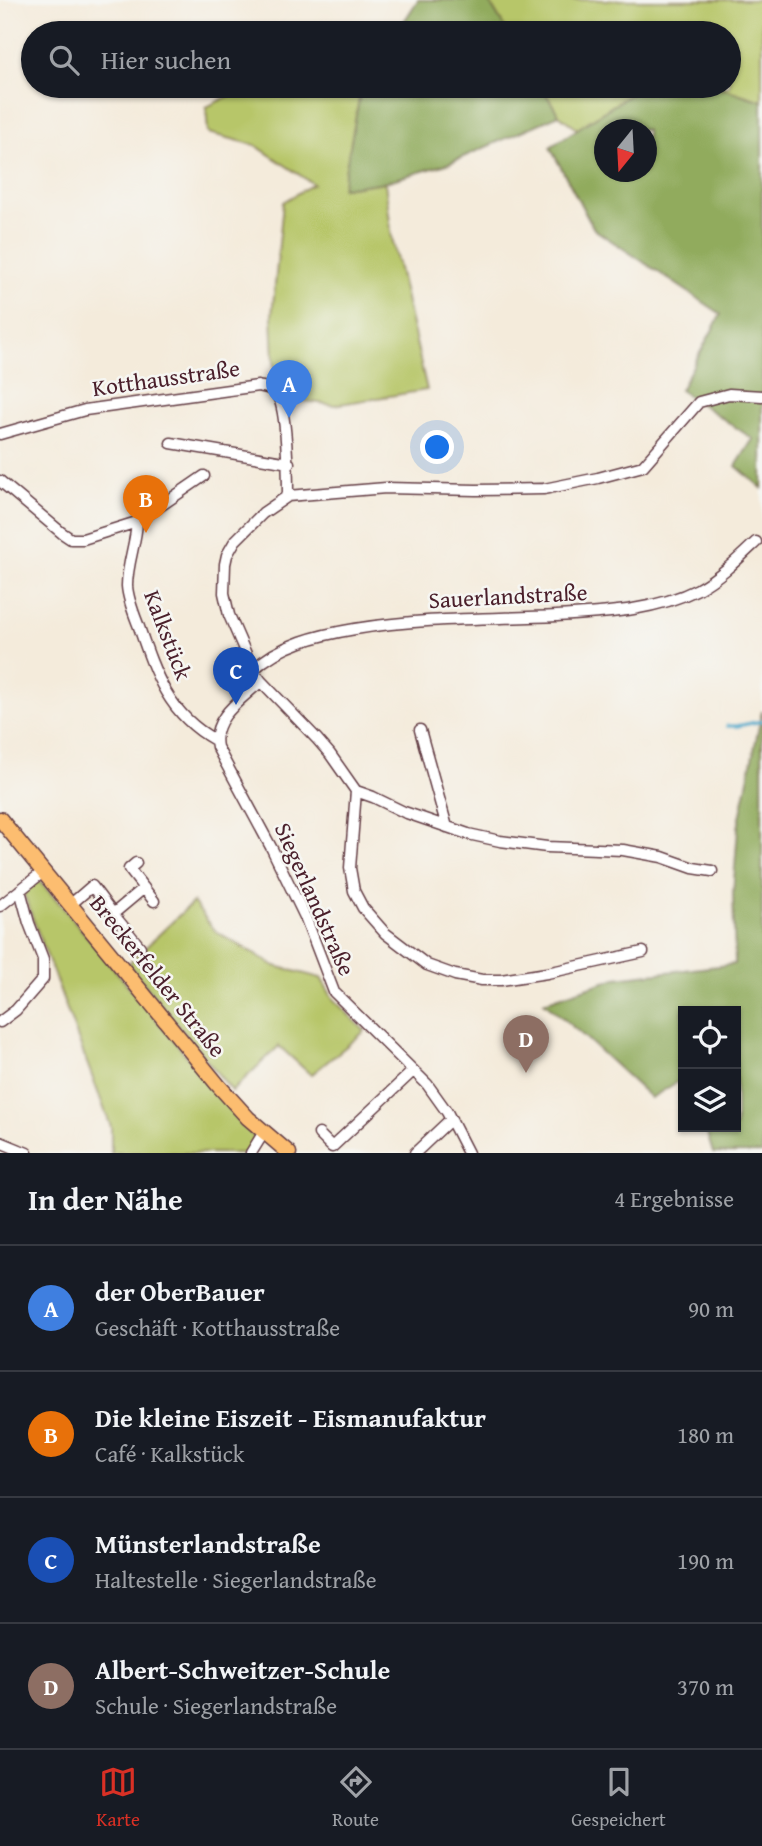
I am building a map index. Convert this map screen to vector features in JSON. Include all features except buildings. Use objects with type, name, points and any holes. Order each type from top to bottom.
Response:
[{"type":"main road","name":"Breckerfelder Straße","points":[[0,819],[218,1085],[248,1118],[289,1153]]},
{"type":"street","name":"Kotthausstraße","points":[[0,434],[85,410],[258,386],[271,388],[280,398],[289,463],[288,496]]},
{"type":"street","points":[[712,871],[692,868],[662,857],[622,850],[547,847],[500,841],[404,813],[356,791],[317,738],[253,670],[229,615],[224,593],[225,564],[235,541],[264,513],[288,496],[386,488],[544,489],[598,478],[643,466],[699,402],[729,394],[762,396]]},
{"type":"street","points":[[171,443],[289,463]]},
{"type":"street","points":[[0,481],[62,533],[71,538],[83,539],[137,524],[204,477]]},
{"type":"street","name":"Kalkstück","points":[[137,524],[128,564],[127,588],[152,665],[163,689],[190,723],[198,731],[215,740]]},
{"type":"street","name":"Sauerlandstraße","points":[[253,670],[301,641],[359,628],[437,620],[584,614],[657,605],[698,589],[726,570],[756,542]]},
{"type":"street","points":[[215,740],[224,716],[261,681]]},
{"type":"street","points":[[419,730],[447,827]]},
{"type":"street","name":"Siegerlandstraße","points":[[215,740],[306,919],[334,992],[427,1084],[451,1119],[468,1153]]},
{"type":"street","points":[[356,791],[350,868],[354,891],[363,908],[385,933],[427,965],[455,975],[501,980],[643,952]]},
{"type":"street","points":[[136,863],[129,869],[154,901]]},
{"type":"street","points":[[0,906],[43,872]]},
{"type":"street","points":[[70,905],[92,886],[140,947]]},
{"type":"street","points":[[113,914],[144,888]]},
{"type":"street","points":[[0,1022],[16,1010],[43,979],[43,959],[20,890]]},
{"type":"street","points":[[319,1134],[332,1147],[413,1071]]},
{"type":"street","points":[[415,1153],[451,1119]]},
{"type":"street","points":[[251,1153],[264,1132]]},
{"type":"street","points":[[0,1142],[27,1153]]},
{"type":"green space","points":[[418,0],[488,0],[501,21],[404,21]]},
{"type":"green space","points":[[488,0],[762,0],[762,101],[741,94],[741,21],[501,21]]},
{"type":"green space","points":[[741,94],[762,101],[762,488],[736,466],[753,439],[680,390],[721,314],[594,229],[550,147],[625,98],[741,98]]},
{"type":"green space","points":[[225,98],[359,98],[343,188],[385,182],[392,238],[427,390],[334,405],[297,400],[275,381],[272,316],[283,202],[313,184],[255,145],[208,133],[206,107]]},
{"type":"green space","points":[[359,98],[548,98],[559,115],[447,164],[385,182],[342,188]]},
{"type":"green space","points":[[548,98],[625,98],[577,129],[559,115]]},
{"type":"green space","points":[[762,711],[762,1153],[713,1153],[707,1132],[741,1132],[741,1006],[678,1006],[678,1082],[651,1098],[544,1002],[616,978],[735,964],[733,893],[738,828]]},
{"type":"green space","points":[[39,881],[255,1138],[247,1153],[111,1153],[111,1127],[23,892]]},
{"type":"green space","points":[[193,902],[215,931],[275,966],[321,978],[334,1000],[365,1031],[311,1075],[279,1046],[232,1091],[128,964]]},
{"type":"waterway","points":[[727,726],[762,721]]},
{"type":"place","name":"der OberBauer","points":[[289,418]]},
{"type":"place","name":"Die kleine Eiszeit - Eismanufaktur","points":[[146,533]]},
{"type":"place","name":"Münsterlandstraße","points":[[236,705]]},
{"type":"place","name":"Albert-Schweitzer-Schule","points":[[526,1073]]}]
